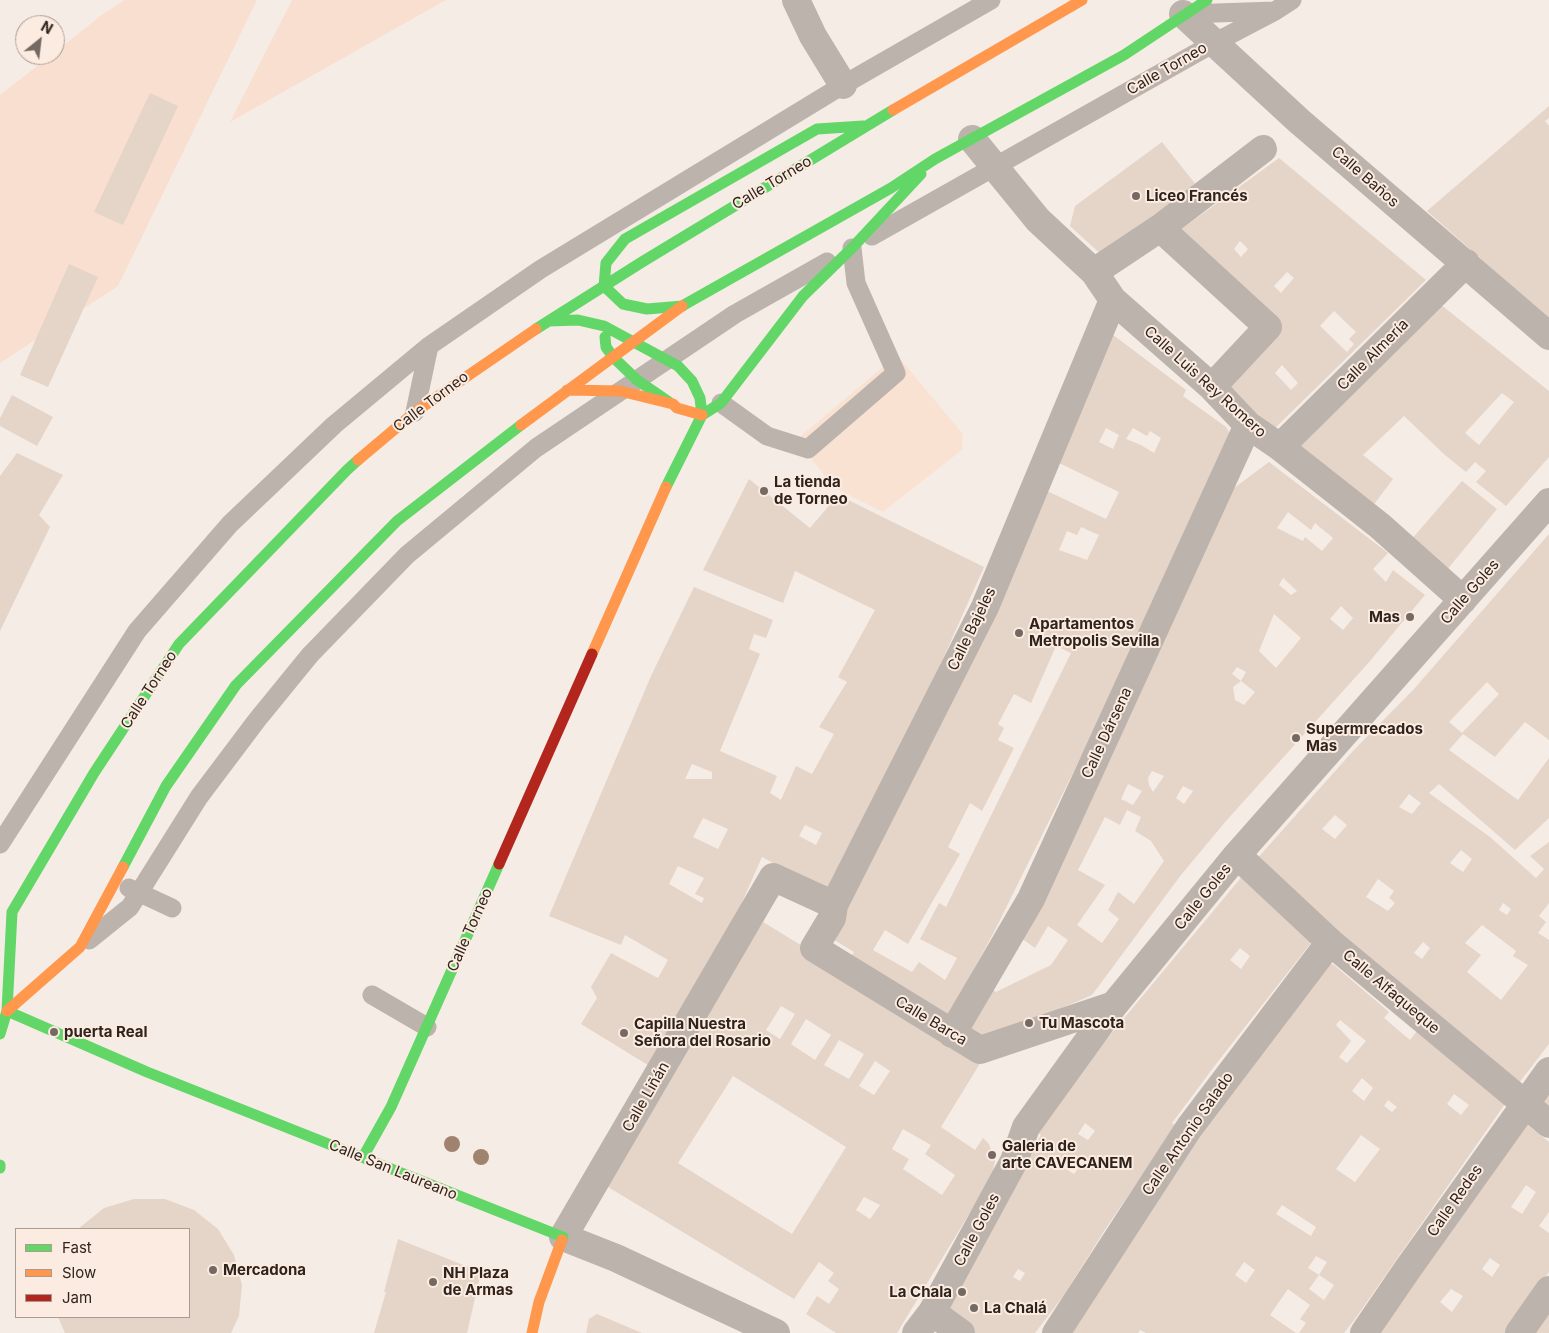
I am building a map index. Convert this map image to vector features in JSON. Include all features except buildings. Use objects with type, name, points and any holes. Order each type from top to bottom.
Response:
[{"type":"main road","name":"Calle Torneo","points":[[2,1011],[12,912],[94,773],[179,644],[346,470],[415,412],[514,342],[866,126],[1082,0]]},
{"type":"main road","name":"Calle Torneo","points":[[2,1011],[80,947],[166,786],[236,686],[397,521],[568,390],[683,306],[891,188],[935,159],[1124,55],[1183,14],[1207,0]]},
{"type":"main road","points":[[604,301],[606,263],[625,238],[817,129],[866,126]]},
{"type":"main road","name":"Calle Torneo","points":[[363,1157],[391,1107],[667,485],[702,415],[721,404],[803,296],[852,248],[935,159]]},
{"type":"main road","points":[[604,286],[623,304],[647,309],[683,306]]},
{"type":"main road","points":[[549,321],[604,321],[634,343],[678,366],[692,381],[700,398],[702,415],[677,408],[637,380],[613,357],[606,347],[604,321]]},
{"type":"main road","points":[[568,390],[620,391],[673,404]]},
{"type":"main road","name":"Calle San Laureano","points":[[2,1011],[147,1072],[563,1237]]},
{"type":"main road","points":[[532,1333],[539,1302],[563,1237]]},
{"type":"street","points":[[796,0],[825,58],[843,85]]},
{"type":"street","name":"Calle Baños","points":[[1183,14],[1300,121],[1549,336]]},
{"type":"street","name":"Calle Luis Rey Romero","points":[[972,139],[1038,220],[1094,272],[1113,300],[1212,387],[1248,425],[1280,446],[1380,526],[1463,600]]},
{"type":"street","points":[[1094,272],[1160,228],[1263,149]]},
{"type":"street","points":[[1160,228],[1268,327],[1212,387]]},
{"type":"street","name":"Calle Almería","points":[[1280,446],[1466,264]]},
{"type":"street","name":"Calle Bajeles","points":[[814,948],[832,918],[834,905],[985,607],[1113,300]]},
{"type":"street","name":"Calle Dársena","points":[[952,1034],[1031,900],[1248,425]]},
{"type":"street","name":"Calle Goles","points":[[924,1323],[1014,1161],[1026,1127],[1114,1005],[1238,855],[1549,502]]},
{"type":"street","name":"Calle Alfaqueque","points":[[1238,855],[1330,942],[1549,1124]]},
{"type":"street","name":"Calle Liñán","points":[[563,1237],[773,877],[834,905]]},
{"type":"street","name":"Calle Antonio Salado","points":[[1056,1333],[1189,1128],[1330,942]]},
{"type":"street","name":"Calle Barca","points":[[814,948],[980,1050],[1114,1005]]},
{"type":"street","name":"Calle Redes","points":[[1364,1333],[1406,1270],[1549,1071]]},
{"type":"street","name":"Calle San Laureano","points":[[563,1237],[616,1258],[776,1333]]},
{"type":"street","points":[[1519,1333],[1549,1290]]},
{"type":"street","points":[[924,1323],[961,1333]]},
{"type":"lane","points":[[0,844],[136,631],[230,524],[334,424],[429,346],[541,269],[843,85],[991,0]]},
{"type":"lane","name":"Calle Torneo","points":[[80,947],[130,907],[199,797],[257,720],[310,655],[407,555],[536,448],[735,314],[1214,42],[1275,11],[1292,0]]},
{"type":"lane","points":[[1183,14],[1275,11]]},
{"type":"lane","points":[[721,404],[767,436],[808,449],[896,374],[856,283],[852,248]]},
{"type":"lane","points":[[415,412],[429,346]]},
{"type":"lane","points":[[114,881],[172,908]]},
{"type":"lane","points":[[372,995],[427,1027]]},
{"type":"shaded area","points":[[125,0],[257,0],[118,286],[0,363],[0,95],[38,65],[65,65],[65,44],[103,14]]},
{"type":"shaded area","points":[[292,0],[446,0],[230,122]]},
{"type":"shaded area","points":[[897,355],[963,434],[962,450],[883,512],[835,488],[796,440]]},
{"type":"traffic: fast","points":[[682,306],[891,188],[935,159],[1124,55],[1207,0]]},
{"type":"traffic: fast","points":[[536,329],[642,262],[893,110]]},
{"type":"traffic: fast","points":[[604,286],[606,263],[625,239],[817,129],[863,126]]},
{"type":"traffic: fast","points":[[666,487],[702,415],[721,403],[803,296],[852,248],[921,174]]},
{"type":"traffic: fast","points":[[604,286],[623,304],[647,309],[683,306]]},
{"type":"traffic: fast","points":[[549,321],[578,320],[604,326],[678,366],[692,381],[700,398],[702,415]]},
{"type":"traffic: fast","points":[[605,337],[606,347],[613,357],[637,380],[669,402]]},
{"type":"traffic: fast","points":[[123,867],[166,786],[236,685],[397,521],[521,425]]},
{"type":"traffic: fast","points":[[0,1034],[7,1011],[12,912],[94,773],[179,644],[358,460]]},
{"type":"traffic: fast","points":[[363,1157],[391,1107],[499,864]]},
{"type":"traffic: fast","points":[[7,1011],[147,1072],[563,1237],[562,1240]]},
{"type":"traffic: slow","points":[[893,110],[1082,0]]},
{"type":"traffic: slow","points":[[521,425],[682,306]]},
{"type":"traffic: slow","points":[[358,460],[415,412],[536,329]]},
{"type":"traffic: slow","points":[[567,390],[620,391],[673,404],[677,408],[702,415]]},
{"type":"traffic: slow","points":[[592,654],[666,487]]},
{"type":"traffic: slow","points":[[7,1011],[80,947],[123,867]]},
{"type":"traffic: slow","points":[[532,1333],[539,1302],[562,1240]]},
{"type":"traffic: jam","points":[[499,864],[592,654]]},
{"type":"place","name":"Liceo Francés","points":[[1136,196]]},
{"type":"place","name":"La tienda de Torneo","points":[[764,491]]},
{"type":"place","name":"Mas","points":[[1410,617]]},
{"type":"place","name":"Apartamentos Metropolis Sevilla","points":[[1019,633]]},
{"type":"place","name":"Supermrecados Mas","points":[[1296,738]]},
{"type":"place","name":"Tu Mascota","points":[[1029,1023]]},
{"type":"place","name":"puerta Real","points":[[54,1032]]},
{"type":"place","name":"Capilla Nuestra Señora del Rosario","points":[[624,1033]]},
{"type":"place","name":"Galeria de arte CAVECANEM","points":[[992,1155]]},
{"type":"place","name":"Mercadona","points":[[213,1270]]},
{"type":"place","name":"NH Plaza de Armas","points":[[433,1282]]},
{"type":"place","name":"La Chala","points":[[962,1292]]},
{"type":"place","name":"La Chalá","points":[[974,1308]]}]
